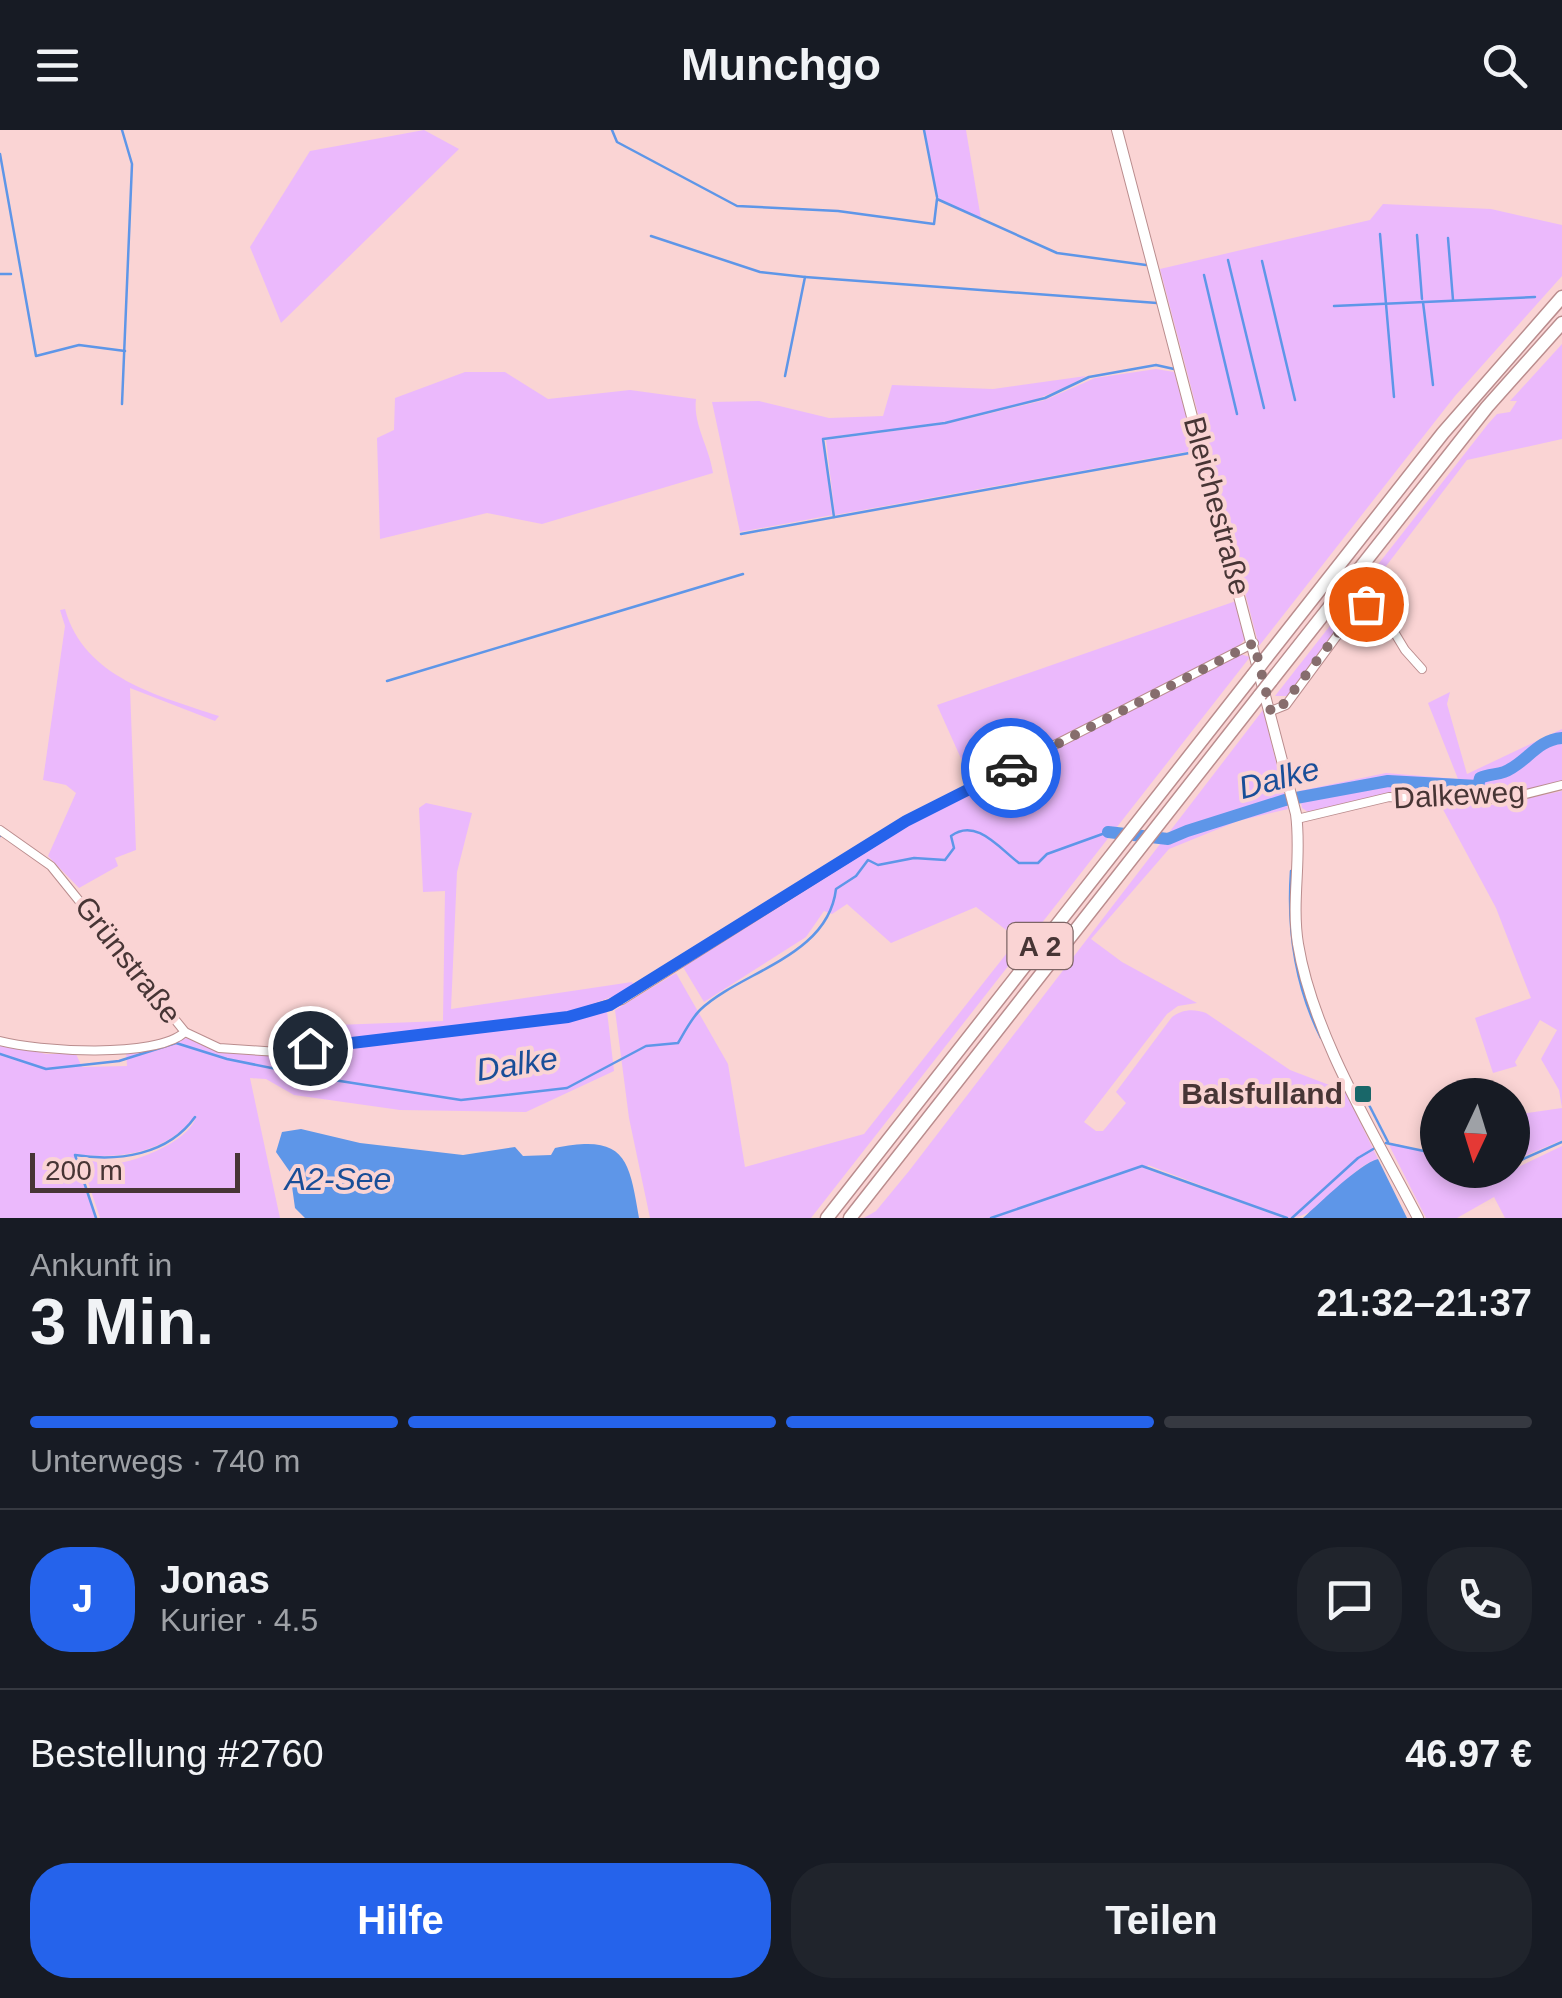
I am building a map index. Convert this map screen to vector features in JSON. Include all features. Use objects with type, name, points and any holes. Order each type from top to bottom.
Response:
[{"type":"highway","name":"A 2","points":[[827,1218],[1443,432],[1562,297]]},
{"type":"highway","name":"A 2","points":[[850,1218],[1487,406],[1562,323]]},
{"type":"street","name":"Bleichestraße","points":[[1117,130],[1297,816],[1294,913],[1307,988],[1322,1027],[1418,1218]]},
{"type":"street","points":[[1271,712],[1286,705],[1356,610],[1366,604],[1379,607],[1422,669]]},
{"type":"street","name":"Grünstraße","points":[[0,830],[52,866],[185,1032],[219,1048],[261,1054],[568,1017],[610,1005],[906,821],[1254,643]]},
{"type":"street","name":"Dalkeweg","points":[[1297,816],[1390,797],[1482,800],[1562,785]]},
{"type":"street","points":[[0,1041],[62,1052],[137,1046],[180,1038],[185,1032]]},
{"type":"shaded area","points":[[424,130],[459,149],[281,323],[250,247],[310,151]]},
{"type":"shaded area","points":[[925,130],[966,130],[981,219],[938,198]]},
{"type":"shaded area","points":[[1383,204],[1491,209],[1562,225],[1562,276],[1455,396],[1259,646],[1160,269],[1370,220]]},
{"type":"shaded area","points":[[1562,344],[1562,439],[1467,460],[1287,696],[1275,696],[1488,424],[1497,414],[1510,412],[1517,401],[1510,401]]},
{"type":"shaded area","points":[[1156,369],[1174,372],[1196,450],[835,515],[826,440],[946,424],[1045,400],[1095,378]]},
{"type":"shaded area","points":[[465,372],[505,372],[548,399],[630,390],[696,399],[697,418],[713,473],[542,524],[487,513],[380,539],[377,438],[394,430],[395,398]]},
{"type":"shaded area","points":[[1086,376],[1025,403],[992,412],[823,438],[832,515],[740,532],[712,402],[759,401],[829,418],[883,416],[892,385],[993,389]]},
{"type":"shaded area","points":[[1236,601],[1246,638],[1239,646],[972,783],[937,705]]},
{"type":"shaded area","points":[[65,609],[75,633],[106,668],[149,692],[219,716],[215,721],[130,688],[136,850],[115,858],[118,866],[79,888],[48,856],[76,793],[66,785],[43,780],[65,626],[60,610]]},
{"type":"shaded area","points":[[1240,654],[1250,657],[811,1218],[650,1218],[629,1118],[615,1010],[676,973],[728,1064],[745,1167],[864,1134],[1018,939],[976,907],[891,943],[847,904],[832,914],[824,911],[806,937],[704,1002],[683,967],[908,825]]},
{"type":"shaded area","points":[[1450,692],[1447,704],[1467,774],[1562,729],[1562,782],[1518,794],[1487,797],[1389,793],[1308,812],[1302,808],[1299,791],[1386,773],[1458,779],[1428,703]]},
{"type":"shaded area","points":[[1263,710],[1288,809],[1238,821],[1169,849],[1091,939],[1122,962],[1197,1003],[1178,1006],[1167,1014],[1084,1122],[1103,1131],[1126,1103],[1116,1092],[1172,1017],[1197,1011],[1206,1013],[1290,1070],[1345,1091],[1378,1159],[1355,1172],[1312,1210],[1286,1218],[1148,1165],[1146,1169],[1283,1218],[864,1218],[876,1211],[909,1171]]},
{"type":"shaded area","points":[[1562,791],[1562,1108],[1559,1090],[1541,1059],[1557,1030],[1540,1020],[1515,1062],[1517,1066],[1493,1073],[1475,1018],[1531,998],[1496,908],[1439,802],[1496,805]]},
{"type":"shaded area","points":[[426,803],[472,813],[457,872],[451,1009],[632,982],[636,988],[568,1013],[279,1049],[283,1027],[443,1021],[445,891],[423,892],[419,808]]},
{"type":"shaded area","points":[[607,1011],[614,1071],[526,1112],[400,1110],[294,1095],[266,1079],[250,1078],[280,1218],[100,1218],[80,1158],[111,1164],[148,1155],[185,1133],[196,1115],[157,1146],[108,1156],[75,1154],[95,1218],[0,1218],[0,1043],[46,1054],[76,1054],[82,1067],[127,1066],[126,1050],[188,1038],[217,1051],[277,1055],[569,1022]]},
{"type":"shaded area","points":[[1562,1108],[1562,1140],[1530,1154],[1530,1113]]},
{"type":"shaded area","points":[[1389,1145],[1420,1151],[1420,1188],[1530,1188],[1530,1161],[1562,1146],[1562,1218],[1505,1218],[1494,1197],[1457,1218],[1426,1218]]},
{"type":"water","name":"A2-See","points":[[301,1129],[360,1143],[463,1155],[515,1147],[523,1156],[551,1155],[555,1148],[578,1145],[610,1148],[620,1155],[632,1180],[639,1218],[305,1218],[295,1208],[290,1172],[276,1152],[282,1132]]},
{"type":"water","points":[[1378,1159],[1407,1218],[1303,1218],[1350,1176]]},
{"type":"waterway","points":[[122,130],[132,164],[122,404]]},
{"type":"waterway","points":[[612,130],[617,142],[737,206],[838,211],[934,224],[937,199],[1057,253],[1146,265]]},
{"type":"waterway","points":[[924,130],[937,197]]},
{"type":"waterway","points":[[0,154],[36,356],[79,345],[125,351]]},
{"type":"waterway","points":[[1380,234],[1394,397]]},
{"type":"waterway","points":[[1417,235],[1422,299]]},
{"type":"waterway","points":[[651,236],[760,272],[805,277],[785,376]]},
{"type":"waterway","points":[[1448,238],[1453,300]]},
{"type":"waterway","points":[[1228,260],[1264,408]]},
{"type":"waterway","points":[[1262,261],[1295,400]]},
{"type":"waterway","points":[[0,274],[11,274]]},
{"type":"waterway","points":[[1204,275],[1237,414]]},
{"type":"waterway","points":[[805,277],[1157,303]]},
{"type":"waterway","points":[[1334,306],[1535,297]]},
{"type":"waterway","points":[[1423,302],[1433,385]]},
{"type":"waterway","points":[[834,517],[823,439],[945,423],[1045,398],[1089,377],[1156,365],[1174,369]]},
{"type":"waterway","points":[[741,534],[1195,452]]},
{"type":"waterway","points":[[387,681],[743,574]]},
{"type":"waterway","name":"Dalke","points":[[1108,832],[1168,839],[1285,800],[1388,781],[1478,786],[1480,778],[1504,772],[1538,747],[1562,738]]},
{"type":"waterway","name":"Dalke","points":[[0,1054],[46,1069],[119,1061],[176,1043],[227,1059],[321,1078],[461,1100],[567,1088],[646,1046],[678,1043],[700,1010],[717,996],[780,960],[817,931],[830,912],[836,889],[856,876],[868,860],[878,865],[914,858],[945,860],[954,848],[951,836],[969,830],[987,837],[1019,863],[1038,863],[1047,854],[1108,832]]},
{"type":"waterway","points":[[1291,871],[1295,957],[1305,998],[1321,1038]]},
{"type":"waterway","points":[[99,917],[146,977]]},
{"type":"waterway","points":[[1366,1099],[1388,1142]]},
{"type":"waterway","points":[[96,1218],[75,1155],[125,1156],[157,1148],[184,1130],[195,1117]]},
{"type":"waterway","points":[[1530,1156],[1562,1142]]},
{"type":"waterway","points":[[1386,1143],[1420,1150]]},
{"type":"waterway","points":[[1292,1218],[1358,1158],[1375,1148]]},
{"type":"waterway","points":[[991,1218],[1142,1166],[1287,1218]]},
{"type":"way so far","points":[[1011,768],[1254,643],[1271,712],[1279,710],[1356,610],[1366,604]]},
{"type":"place","name":"Balsfulland","points":[[1363,1094]]},
{"type":"route","points":[[310,1048],[568,1017],[610,1005],[906,821],[1011,768]]}]
